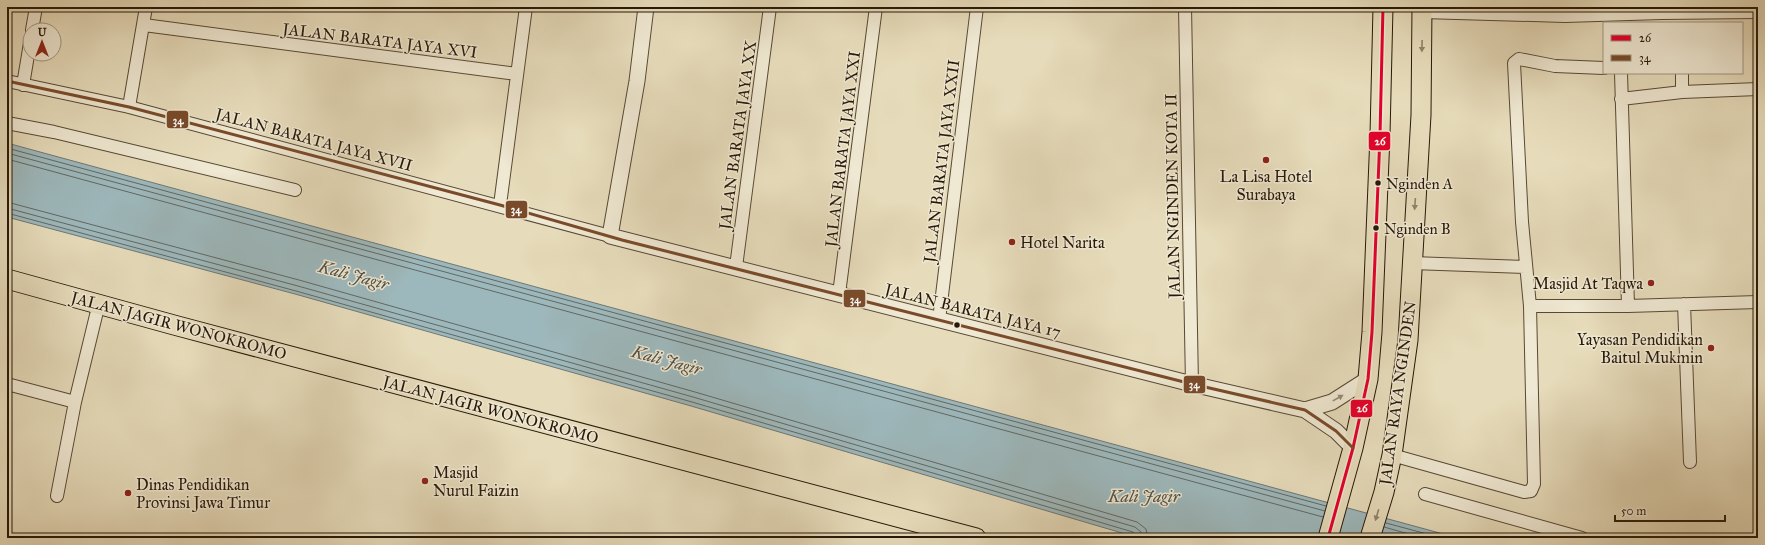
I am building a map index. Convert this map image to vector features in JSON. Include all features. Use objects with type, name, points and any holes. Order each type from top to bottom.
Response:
[{"type":"main road","name":"JALAN RAYA NGINDEN","points":[[1328,538],[1353,448],[1368,378],[1372,332],[1380,135],[1383,7]]},
{"type":"main road","name":"JALAN RAYA NGINDEN","points":[[1370,538],[1384,492],[1392,455],[1408,340],[1421,115],[1422,9]]},
{"type":"main road","name":"JALAN JAGIR WONOKROMO","points":[[7,279],[99,303],[174,325],[976,538]]},
{"type":"street","points":[[33,22],[36,7]]},
{"type":"street","points":[[130,107],[146,7]]},
{"type":"street","points":[[500,205],[526,7]]},
{"type":"street","points":[[610,236],[636,81],[646,7]]},
{"type":"street","name":"JALAN BARATA JAYA XX","points":[[736,268],[770,7]]},
{"type":"street","name":"JALAN BARATA JAYA XXI","points":[[839,294],[876,7]]},
{"type":"street","name":"JALAN BARATA JAYA XXII","points":[[939,320],[977,7]]},
{"type":"street","name":"JALAN NGINDEN KOTA II","points":[[1185,7],[1192,384]]},
{"type":"street","points":[[1422,9],[1565,16],[1758,12]]},
{"type":"street","name":"JALAN BARATA JAYA XVI","points":[[144,25],[517,74]]},
{"type":"street","points":[[1392,455],[1524,492],[1531,490],[1534,484],[1530,306],[1525,267],[1515,112],[1514,63],[1519,59],[1555,66],[1603,68]]},
{"type":"street","points":[[23,85],[27,62]]},
{"type":"street","points":[[1621,74],[1628,306]]},
{"type":"street","points":[[1682,74],[1682,92]]},
{"type":"street","name":"JALAN BARATA JAYA XVII","points":[[7,81],[130,107],[500,205],[610,236]]},
{"type":"street","points":[[1621,99],[1682,92],[1758,89]]},
{"type":"street","points":[[7,123],[54,132],[295,190]]},
{"type":"street","name":"JALAN BARATA JAYA 17","points":[[610,236],[1192,384],[1305,410],[1336,430],[1353,448]]},
{"type":"street","points":[[1412,263],[1525,267]]},
{"type":"street","points":[[1530,306],[1628,306],[1758,302]]},
{"type":"street","points":[[57,496],[75,402],[99,303]]},
{"type":"street","points":[[1684,304],[1690,462]]},
{"type":"street","name":"JALAN BARATA JAYA 17","points":[[1305,410],[1332,402],[1368,378]]},
{"type":"street","points":[[7,384],[75,402]]},
{"type":"street","points":[[1425,494],[1582,538]]},
{"type":"water","name":"Kali Jagir","points":[[7,143],[1458,538],[1139,538],[691,406],[295,294],[7,217]]},
{"type":"transit line","name":"26","points":[[1328,538],[1353,448],[1368,379],[1372,332],[1380,135],[1383,7]]},
{"type":"transit line","name":"34","points":[[7,81],[129,107],[500,205],[622,240],[1192,384],[1305,410],[1336,431],[1353,448]]},
{"type":"place","name":"La Lisa Hotel Surabaya","points":[[1266,160]]},
{"type":"place","name":"Nginden A","points":[[1378,183]]},
{"type":"place","name":"Nginden B","points":[[1376,228]]},
{"type":"place","name":"Hotel Narita","points":[[1012,242]]},
{"type":"place","name":"Masjid At Taqwa","points":[[1651,283]]},
{"type":"place","name":"Yayasan Pendidikan Baitul Mukmin","points":[[1711,348]]},
{"type":"place","name":"Masjid Nurul Faizin","points":[[425,481]]},
{"type":"place","name":"Dinas Pendidikan Provinsi Jawa Timur","points":[[128,493]]}]
